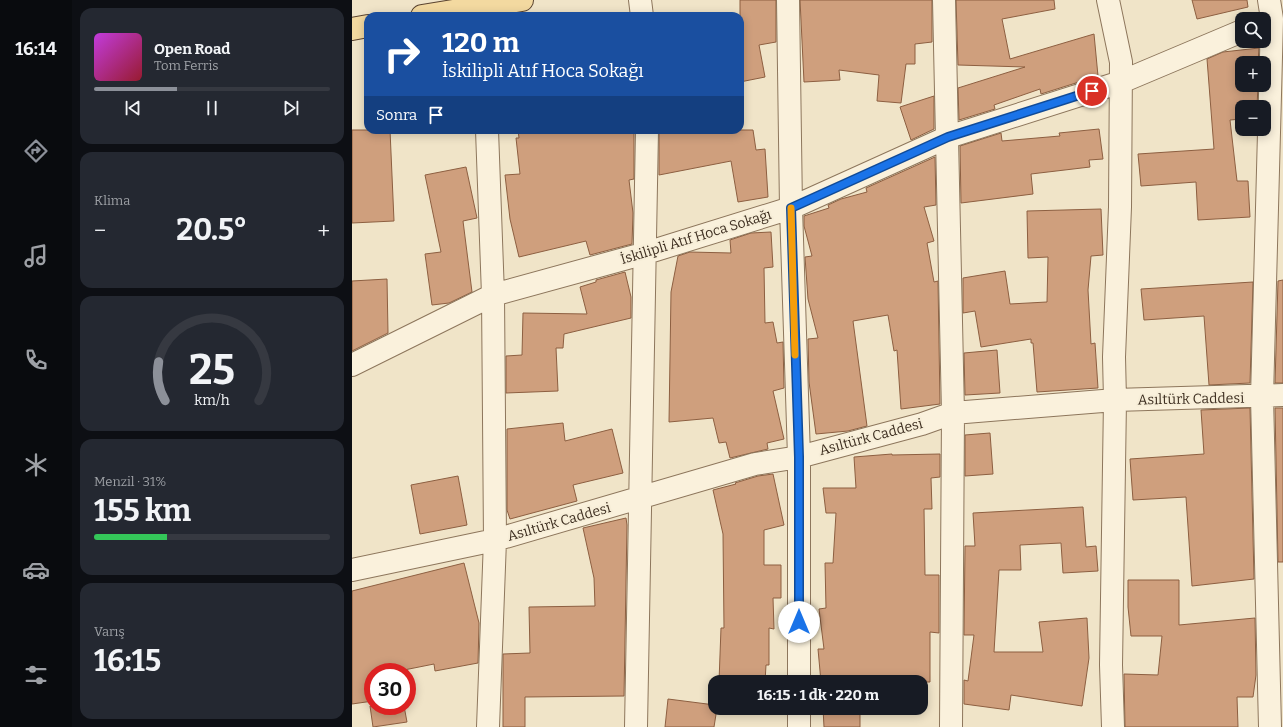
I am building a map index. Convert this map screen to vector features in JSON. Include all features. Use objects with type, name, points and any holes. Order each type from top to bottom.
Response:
[{"type":"main road","points":[[434,12],[455,5],[483,11],[522,0]]},
{"type":"main road","points":[[352,29],[364,27]]},
{"type":"street","points":[[640,0],[642,12]]},
{"type":"street","points":[[788,0],[791,208],[799,457],[799,675]]},
{"type":"street","points":[[944,0],[953,414],[951,727]]},
{"type":"street","points":[[1108,0],[1121,62],[1120,207],[1114,357],[1116,400],[1111,665],[1113,727]]},
{"type":"street","points":[[1270,727],[1273,396],[1272,14]]},
{"type":"street","name":"İskilipli Atıf Hoca Sokağı","points":[[352,365],[493,295],[646,253],[791,208],[948,137],[1121,82],[1235,34]]},
{"type":"street","points":[[487,134],[493,295],[495,540],[488,727]]},
{"type":"street","points":[[636,727],[639,498],[646,253],[647,134]]},
{"type":"street","name":"Asıltürk Caddesi","points":[[352,570],[495,540],[755,464],[799,457],[922,424],[953,414],[1116,400],[1273,396]]},
{"type":"street","points":[[799,715],[799,727]]},
{"type":"building","points":[[740,0],[776,0],[776,42],[759,45],[765,77],[744,81],[744,12],[740,12]]},
{"type":"building","points":[[800,0],[932,0],[932,42],[915,44],[915,64],[906,64],[901,103],[877,101],[879,75],[839,70],[840,80],[804,82]]},
{"type":"building","points":[[956,0],[1054,0],[1055,9],[1002,19],[1010,59],[1094,34],[1098,76],[1041,94],[1040,89],[994,105],[995,109],[959,120],[958,88],[1025,67],[958,65]]},
{"type":"building","points":[[1192,0],[1247,0],[1248,7],[1197,19]]},
{"type":"building","points":[[1259,48],[1258,56],[1235,56],[1235,92],[1258,92],[1257,100],[1235,100],[1235,120],[1230,120],[1237,181],[1248,181],[1250,217],[1198,220],[1196,182],[1141,186],[1138,154],[1214,149],[1207,59],[1223,52]]},
{"type":"building","points":[[934,96],[934,129],[911,140],[900,107]]},
{"type":"building","points":[[1099,129],[1103,159],[1089,160],[1090,167],[1031,174],[1033,194],[961,203],[960,146],[1001,133],[1002,141],[1060,136],[1059,133]]},
{"type":"building","points":[[352,130],[364,130],[364,134],[390,134],[394,221],[352,223]]},
{"type":"building","points":[[744,130],[753,130],[756,150],[765,149],[768,197],[738,202],[731,161],[659,175],[659,134],[744,134]]},
{"type":"building","points":[[518,134],[634,134],[634,179],[629,180],[633,213],[632,244],[590,255],[586,241],[519,257],[510,219],[505,175],[520,174],[516,138],[519,138]]},
{"type":"building","points":[[935,157],[936,205],[924,207],[934,241],[927,243],[934,282],[938,281],[940,404],[901,409],[897,350],[894,351],[888,315],[853,321],[867,426],[848,431],[816,434],[809,382],[808,339],[818,338],[808,299],[805,257],[812,256],[804,226],[804,216],[829,208],[828,205],[841,199],[867,192],[866,188]]},
{"type":"building","points":[[466,167],[477,218],[463,221],[472,292],[449,303],[432,305],[425,254],[441,252],[425,175]]},
{"type":"building","points":[[1101,209],[1103,255],[1091,256],[1088,290],[1091,344],[1095,343],[1098,388],[1037,392],[1033,343],[1031,343],[1031,339],[981,347],[975,311],[963,313],[963,278],[1005,271],[1010,304],[1047,302],[1048,257],[1028,258],[1027,211]]},
{"type":"building","points":[[771,232],[773,267],[764,268],[765,323],[773,322],[777,343],[783,342],[784,388],[773,391],[784,439],[767,443],[768,449],[730,458],[726,442],[719,443],[713,418],[669,422],[671,292],[678,256],[690,252],[731,253],[730,240],[751,233]]},
{"type":"building","points":[[625,272],[631,297],[631,318],[564,334],[563,348],[556,348],[558,391],[506,393],[506,356],[522,355],[523,313],[587,314],[580,287],[596,282],[596,280]]},
{"type":"building","points":[[387,279],[388,333],[352,351],[352,281]]},
{"type":"building","points":[[1283,280],[1283,383],[1275,383],[1278,281]]},
{"type":"building","points":[[1253,282],[1250,383],[1209,385],[1204,316],[1144,320],[1141,289]]},
{"type":"building","points":[[997,350],[1000,393],[965,395],[964,353]]},
{"type":"building","points":[[1250,408],[1254,579],[1192,586],[1186,497],[1133,500],[1130,459],[1204,454],[1201,410]]},
{"type":"building","points":[[1275,408],[1283,408],[1283,562],[1278,562]]},
{"type":"building","points":[[563,423],[565,441],[612,429],[623,473],[573,485],[577,501],[510,519],[507,510],[507,429]]},
{"type":"building","points":[[990,433],[993,474],[965,476],[965,435]]},
{"type":"building","points":[[892,454],[940,454],[940,477],[931,478],[932,509],[924,509],[925,575],[939,575],[939,633],[930,632],[930,682],[928,682],[928,675],[820,675],[818,649],[824,649],[819,609],[826,608],[825,563],[833,563],[836,513],[826,513],[823,488],[856,488],[854,457]]},
{"type":"building","points":[[773,474],[784,525],[764,530],[764,565],[781,565],[781,598],[773,598],[774,629],[769,628],[769,665],[766,665],[765,675],[719,675],[721,628],[724,628],[723,534],[713,490],[758,476]]},
{"type":"building","points":[[458,476],[467,525],[420,534],[411,485]]},
{"type":"building","points":[[1083,507],[1086,547],[1096,546],[1098,571],[1063,573],[1061,543],[1020,545],[1021,570],[999,570],[994,652],[1043,652],[1039,622],[1087,618],[1089,658],[1082,706],[1011,695],[1009,710],[964,704],[964,680],[968,681],[974,635],[964,635],[965,546],[975,546],[973,513]]},
{"type":"building","points":[[626,518],[624,696],[525,697],[525,727],[503,727],[503,654],[530,653],[529,607],[595,606],[594,578],[583,528]]},
{"type":"building","points":[[464,563],[479,623],[478,663],[435,671],[434,664],[416,668],[416,663],[364,663],[364,702],[352,704],[352,591]]},
{"type":"building","points":[[1128,580],[1179,580],[1179,625],[1255,618],[1256,675],[1253,697],[1237,697],[1238,727],[1125,727],[1124,674],[1158,675],[1162,636],[1131,636],[1128,607]]},
{"type":"building","points":[[668,699],[708,704],[708,715],[716,715],[714,727],[665,727]]},
{"type":"building","points":[[371,715],[406,715],[407,722],[373,727]]},
{"type":"building","points":[[823,715],[860,715],[860,727],[824,727]]},
{"type":"slow traffic","points":[[791,208],[795,355]]},
{"type":"route","points":[[799,622],[799,457],[791,208],[948,137],[1092,91]]}]
